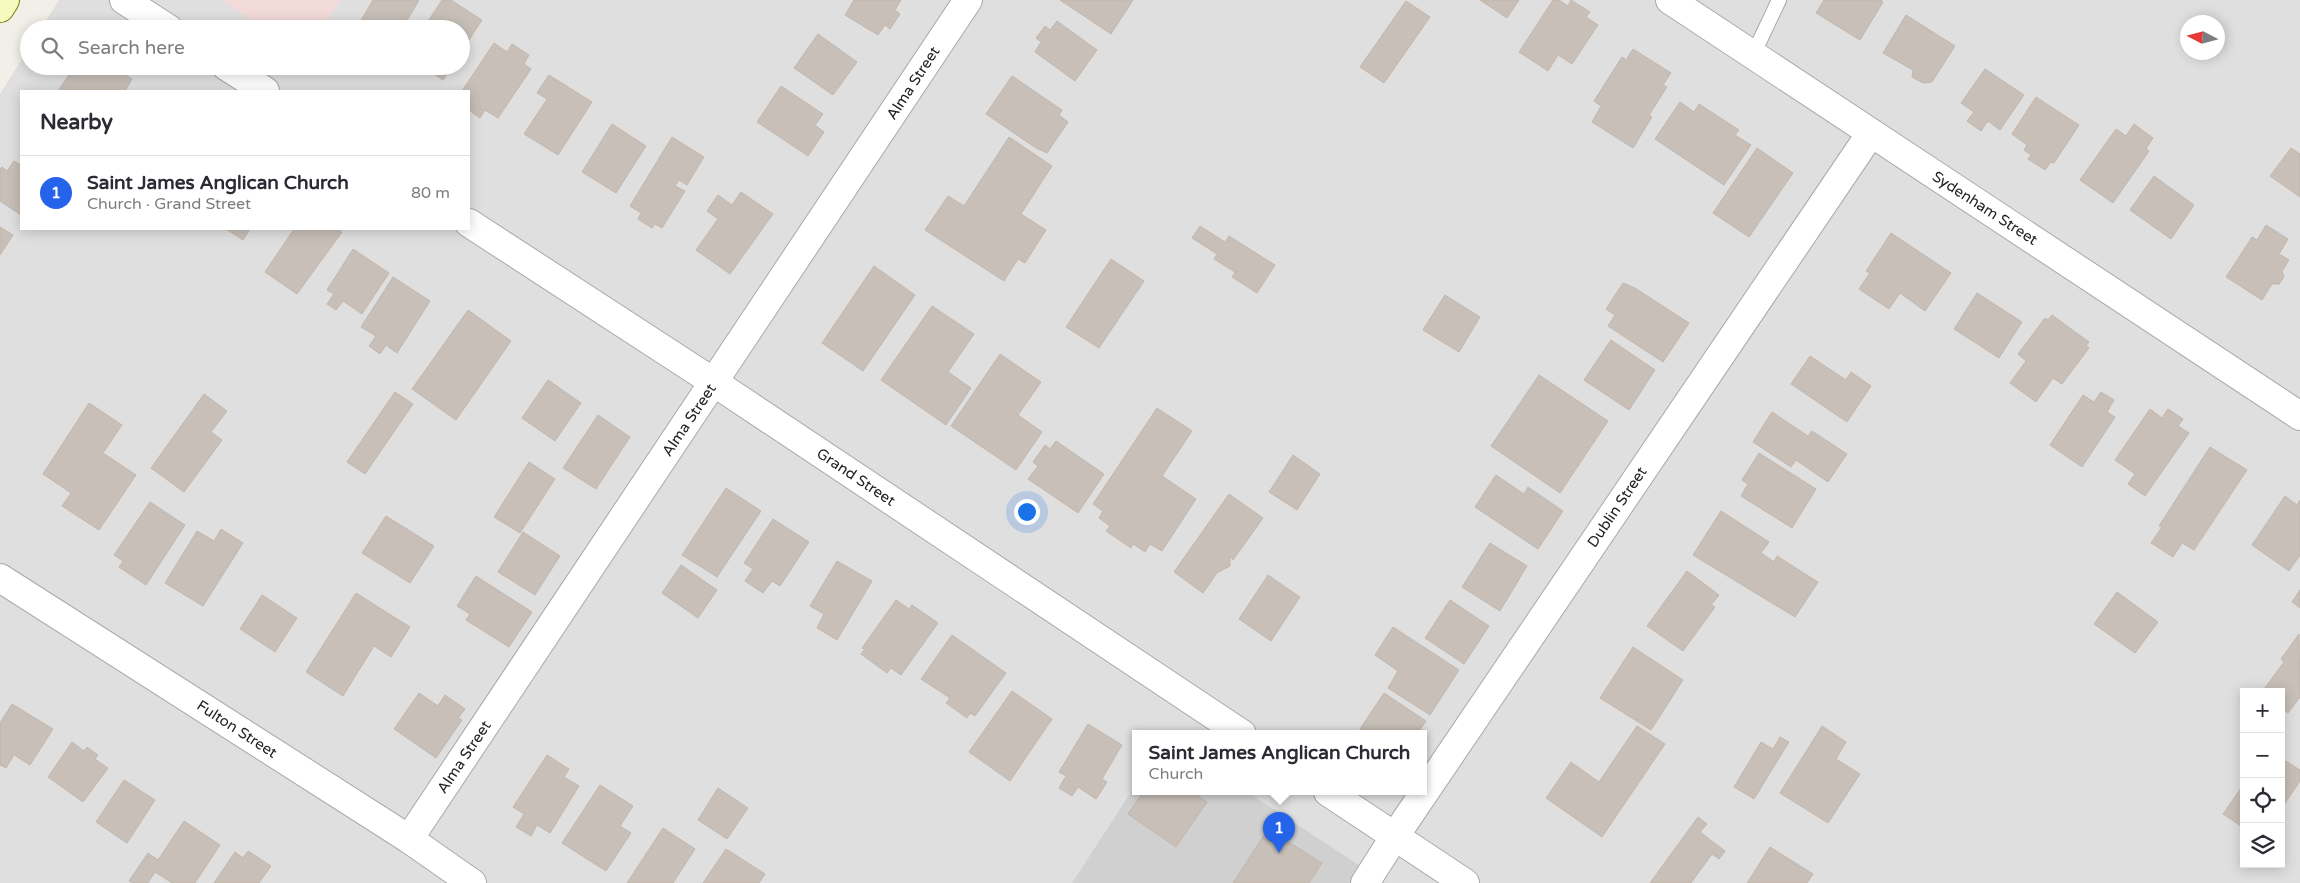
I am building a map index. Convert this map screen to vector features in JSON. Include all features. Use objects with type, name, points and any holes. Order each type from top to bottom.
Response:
[{"type":"main road","points":[[0,8],[5,0]]},
{"type":"street","points":[[124,0],[154,20]]},
{"type":"street","name":"Alma Street","points":[[409,840],[968,0]]},
{"type":"street","name":"Sydenham Street","points":[[1670,0],[2300,416]]},
{"type":"street","points":[[240,75],[263,90]]},
{"type":"street","name":"Dublin Street","points":[[1427,789],[1871,133]]},
{"type":"street","name":"Grand Street","points":[[470,225],[714,383],[1236,730]]},
{"type":"street","name":"Fulton Street","points":[[0,578],[409,840],[472,883]]},
{"type":"street","points":[[1333,795],[1465,883]]},
{"type":"street","name":"Dublin Street","points":[[1365,883],[1423,795]]},
{"type":"lane","points":[[1753,55],[1779,0]]},
{"type":"shaded area","points":[[59,0],[222,0],[252,20],[47,20]]},
{"type":"shaded area","points":[[222,0],[340,0],[327,20],[252,20]]},
{"type":"shaded area","points":[[340,0],[2300,0],[2300,883],[0,883],[0,94],[20,62],[20,75],[470,75],[470,20],[327,20]]},
{"type":"shaded area","points":[[1132,791],[1132,795],[1252,795],[1362,867],[1352,883],[1072,883]]},
{"type":"building","points":[[373,0],[419,0],[407,20],[361,20]]},
{"type":"building","points":[[442,0],[451,0],[482,20],[470,38],[470,20],[429,20]]},
{"type":"building","points":[[854,0],[901,0],[895,10],[900,14],[890,29],[885,25],[878,35],[845,15]]},
{"type":"building","points":[[1060,0],[1133,0],[1111,34]]},
{"type":"building","points":[[1480,0],[1519,0],[1507,18]]},
{"type":"building","points":[[1553,0],[1559,0],[1568,6],[1571,0],[1590,12],[1586,17],[1598,25],[1572,64],[1558,55],[1548,71],[1519,52]]},
{"type":"building","points":[[1824,0],[1881,0],[1883,2],[1860,40],[1816,13]]},
{"type":"building","points":[[1406,1],[1430,17],[1384,83],[1360,67]]},
{"type":"building","points":[[1906,15],[1955,46],[1932,82],[1923,83],[1912,77],[1913,70],[1883,53]]},
{"type":"building","points":[[1057,21],[1097,50],[1075,81],[1035,52],[1041,42],[1036,38],[1045,26],[1050,30]]},
{"type":"building","points":[[818,34],[857,62],[833,95],[794,68]]},
{"type":"building","points":[[494,43],[507,52],[512,44],[529,55],[524,64],[531,69],[498,118],[485,110],[480,118],[470,111],[470,90],[463,90]]},
{"type":"building","points":[[1633,49],[1671,73],[1663,85],[1667,87],[1649,115],[1652,117],[1633,148],[1592,122],[1601,106],[1594,101],[1622,57],[1626,60]]},
{"type":"building","points":[[1985,69],[2024,95],[2000,130],[1988,121],[1981,131],[1967,121],[1974,112],[1961,103]]},
{"type":"building","points":[[69,75],[126,75],[132,79],[126,90],[59,90]]},
{"type":"building","points":[[436,75],[446,75],[443,80]]},
{"type":"building","points":[[549,75],[592,102],[558,155],[524,134],[547,99],[537,93]]},
{"type":"building","points":[[1012,76],[1062,110],[1059,115],[1068,122],[1047,153],[1036,148],[986,114]]},
{"type":"building","points":[[781,86],[823,114],[815,125],[824,132],[808,156],[757,122]]},
{"type":"building","points":[[2036,97],[2079,125],[2054,163],[2051,162],[2045,170],[2028,159],[2031,155],[2024,150],[2027,145],[2012,134]]},
{"type":"building","points":[[1680,102],[1694,112],[1699,104],[1739,130],[1735,135],[1751,145],[1724,185],[1655,139]]},
{"type":"building","points":[[612,124],[646,146],[616,193],[582,172]]},
{"type":"building","points":[[2134,124],[2153,138],[2146,149],[2149,151],[2113,203],[2080,180],[2116,129],[2126,136]]},
{"type":"building","points":[[672,137],[704,157],[687,185],[679,180],[675,186],[685,191],[662,228],[655,224],[652,228],[638,219],[641,213],[630,206]]},
{"type":"building","points":[[1009,137],[1052,166],[1021,214],[1046,230],[1025,263],[1018,259],[1004,281],[925,230],[948,196],[964,206]]},
{"type":"building","points":[[1757,148],[1793,173],[1749,237],[1713,213]]},
{"type":"building","points":[[2291,148],[2300,154],[2300,197],[2270,176]]},
{"type":"building","points":[[14,161],[20,164],[20,214],[0,201],[0,169],[2,167],[7,171]]},
{"type":"building","points":[[2154,176],[2194,205],[2171,239],[2130,210]]},
{"type":"building","points":[[741,192],[773,214],[730,274],[696,250],[718,219],[707,211],[718,195],[732,205]]},
{"type":"building","points":[[2266,225],[2288,239],[2279,254],[2289,260],[2282,271],[2284,277],[2279,284],[2272,284],[2262,300],[2226,277],[2252,237],[2257,240]]},
{"type":"building","points":[[1200,226],[1225,242],[1229,236],[1275,265],[1257,293],[1232,277],[1235,272],[1214,259],[1217,254],[1192,238]]},
{"type":"building","points":[[0,227],[13,235],[0,255]]},
{"type":"building","points":[[228,230],[249,230],[243,240]]},
{"type":"building","points":[[293,230],[339,230],[342,232],[297,294],[265,272]]},
{"type":"building","points":[[1891,233],[1951,273],[1925,311],[1900,293],[1889,309],[1859,289],[1870,273],[1866,271]]},
{"type":"building","points":[[353,249],[389,273],[362,314],[343,301],[336,310],[327,304],[334,294],[327,290]]},
{"type":"building","points":[[1111,259],[1144,281],[1099,348],[1066,327]]},
{"type":"building","points":[[874,266],[915,295],[863,371],[822,343]]},
{"type":"building","points":[[393,277],[430,301],[397,353],[386,345],[380,354],[369,346],[376,336],[361,327]]},
{"type":"building","points":[[1623,283],[1635,288],[1689,323],[1663,362],[1608,326],[1615,315],[1606,309]]},
{"type":"building","points":[[1977,293],[2022,322],[1999,358],[1954,329]]},
{"type":"building","points":[[1445,295],[1480,317],[1459,352],[1423,330]]},
{"type":"building","points":[[932,306],[974,334],[948,372],[971,388],[946,425],[881,380]]},
{"type":"building","points":[[468,310],[511,341],[456,420],[412,389]]},
{"type":"building","points":[[2052,315],[2089,342],[2086,346],[2089,348],[2062,384],[2053,378],[2036,402],[2010,383],[2026,361],[2018,354],[2045,318],[2048,320]]},
{"type":"building","points":[[1611,340],[1655,370],[1629,410],[1584,380]]},
{"type":"building","points":[[1000,354],[1041,382],[1018,415],[1042,432],[1016,470],[951,426]]},
{"type":"building","points":[[1810,356],[1846,380],[1851,372],[1871,386],[1847,422],[1791,384]]},
{"type":"building","points":[[1539,375],[1608,421],[1560,493],[1491,446]]},
{"type":"building","points":[[548,380],[581,403],[555,441],[522,418]]},
{"type":"building","points":[[395,392],[413,404],[365,474],[347,462]]},
{"type":"building","points":[[2101,392],[2114,400],[2107,412],[2115,417],[2082,467],[2050,445],[2083,395],[2094,402]]},
{"type":"building","points":[[204,394],[227,411],[211,432],[222,440],[184,492],[151,468]]},
{"type":"building","points":[[89,403],[122,425],[103,453],[136,475],[99,530],[62,506],[71,493],[43,474]]},
{"type":"building","points":[[1157,408],[1192,431],[1162,476],[1196,499],[1162,551],[1150,544],[1145,552],[1133,544],[1131,548],[1106,531],[1110,526],[1099,518],[1103,511],[1093,504]]},
{"type":"building","points":[[2150,409],[2162,418],[2168,409],[2183,419],[2178,426],[2189,433],[2145,496],[2128,484],[2135,474],[2115,460]]},
{"type":"building","points":[[1772,412],[1808,436],[1812,431],[1847,454],[1828,482],[1796,460],[1791,467],[1753,442]]},
{"type":"building","points":[[598,415],[630,437],[596,489],[563,468]]},
{"type":"building","points":[[1056,441],[1104,474],[1078,513],[1028,479],[1038,466],[1033,462],[1045,445],[1050,449]]},
{"type":"building","points":[[2210,447],[2247,470],[2194,550],[2182,543],[2173,557],[2151,543],[2162,527],[2159,526]]},
{"type":"building","points":[[1759,453],[1816,489],[1792,528],[1741,496],[1748,484],[1742,480]]},
{"type":"building","points":[[1293,455],[1320,474],[1297,510],[1269,492]]},
{"type":"building","points":[[529,462],[555,479],[520,533],[494,517]]},
{"type":"building","points":[[1496,475],[1524,494],[1528,487],[1563,511],[1538,549],[1475,507]]},
{"type":"building","points":[[726,488],[761,511],[717,577],[682,555]]},
{"type":"building","points":[[1229,494],[1263,518],[1233,560],[1230,556],[1230,566],[1217,573],[1203,593],[1174,572]]},
{"type":"building","points":[[2285,496],[2297,505],[2300,500],[2300,555],[2289,571],[2252,545]]},
{"type":"building","points":[[150,502],[185,525],[146,585],[119,567],[123,561],[114,555]]},
{"type":"building","points":[[1721,511],[1769,542],[1761,553],[1774,562],[1777,556],[1818,582],[1795,617],[1693,555]]},
{"type":"building","points":[[386,516],[434,546],[410,583],[362,553]]},
{"type":"building","points":[[773,519],[809,542],[780,586],[772,581],[763,593],[745,581],[753,569],[744,563]]},
{"type":"building","points":[[221,529],[243,543],[203,606],[165,583],[197,531],[214,541]]},
{"type":"building","points":[[523,532],[560,556],[535,595],[498,572]]},
{"type":"building","points":[[1490,543],[1527,566],[1500,611],[1462,587]]},
{"type":"building","points":[[837,561],[872,581],[837,640],[817,628],[824,614],[810,606]]},
{"type":"building","points":[[681,565],[717,590],[698,618],[662,593]]},
{"type":"building","points":[[1687,571],[1719,595],[1711,605],[1715,607],[1683,651],[1647,626]]},
{"type":"building","points":[[1268,575],[1300,597],[1271,641],[1239,619]]},
{"type":"building","points":[[476,576],[532,612],[509,647],[466,620],[470,614],[457,606]]},
{"type":"building","points":[[2300,590],[2300,608],[2292,602]]},
{"type":"building","points":[[2117,592],[2158,622],[2135,653],[2094,624]]},
{"type":"building","points":[[356,593],[410,627],[391,657],[374,646],[343,696],[306,672]]},
{"type":"building","points":[[262,595],[297,618],[275,652],[240,629]]},
{"type":"building","points":[[896,600],[909,609],[912,605],[938,623],[901,675],[891,668],[887,673],[861,654],[865,649],[862,648]]},
{"type":"building","points":[[1450,600],[1489,626],[1464,664],[1425,638]]},
{"type":"building","points":[[1393,627],[1459,670],[1430,715],[1388,688],[1398,671],[1375,655]]},
{"type":"building","points":[[2299,634],[2300,697],[2288,713],[2285,711],[2285,688],[2265,688],[2284,662],[2281,659]]},
{"type":"building","points":[[952,635],[1006,673],[975,716],[970,713],[967,718],[946,703],[950,698],[921,679]]},
{"type":"building","points":[[1633,647],[1683,680],[1651,730],[1600,698]]},
{"type":"building","points":[[1012,691],[1052,719],[1010,781],[969,752]]},
{"type":"building","points":[[419,693],[438,706],[445,695],[465,709],[458,718],[462,720],[436,758],[394,729]]},
{"type":"building","points":[[1384,693],[1426,721],[1420,730],[1360,729]]},
{"type":"building","points":[[12,704],[53,729],[30,765],[14,755],[6,768],[0,765],[0,723]]},
{"type":"building","points":[[1088,724],[1122,745],[1102,779],[1107,782],[1096,799],[1078,787],[1072,796],[1059,788],[1066,776],[1059,772]]},
{"type":"building","points":[[1637,726],[1665,744],[1602,837],[1546,798],[1571,762],[1599,782]]},
{"type":"building","points":[[1822,726],[1846,742],[1836,759],[1860,774],[1828,823],[1780,793]]},
{"type":"building","points":[[1780,737],[1789,742],[1754,799],[1734,787],[1761,742],[1773,749]]},
{"type":"building","points":[[72,742],[84,751],[87,747],[98,755],[95,759],[108,768],[83,802],[48,777]]},
{"type":"building","points":[[547,755],[569,769],[564,777],[579,786],[550,833],[537,825],[531,836],[516,827],[524,814],[513,807]]},
{"type":"building","points":[[2285,761],[2300,770],[2300,781],[2285,803]]},
{"type":"building","points":[[124,780],[155,800],[127,843],[96,822]]},
{"type":"building","points":[[600,785],[633,806],[620,826],[631,833],[606,871],[562,843]]},
{"type":"building","points":[[718,788],[748,808],[727,839],[698,820]]},
{"type":"building","points":[[2240,790],[2240,825],[2223,814]]},
{"type":"building","points":[[1141,795],[1196,795],[1207,802],[1176,847],[1128,814]]},
{"type":"building","points":[[1698,817],[1707,824],[1700,832],[1725,851],[1719,859],[1712,854],[1691,883],[1650,883]]},
{"type":"building","points":[[184,821],[220,845],[195,883],[172,883],[155,872],[148,883],[133,883],[129,881],[148,853],[158,860]]},
{"type":"building","points":[[663,828],[695,849],[673,883],[627,883]]},
{"type":"building","points":[[1266,832],[1282,843],[1284,839],[1322,863],[1309,883],[1233,883]]},
{"type":"building","points":[[1770,847],[1813,874],[1807,883],[1747,883]]},
{"type":"building","points":[[726,849],[765,874],[759,883],[703,883]]},
{"type":"building","points":[[248,851],[271,866],[259,883],[214,883],[235,852],[243,858]]},
{"type":"place","name":"Saint James Anglican Church","points":[[1279,853]]}]
